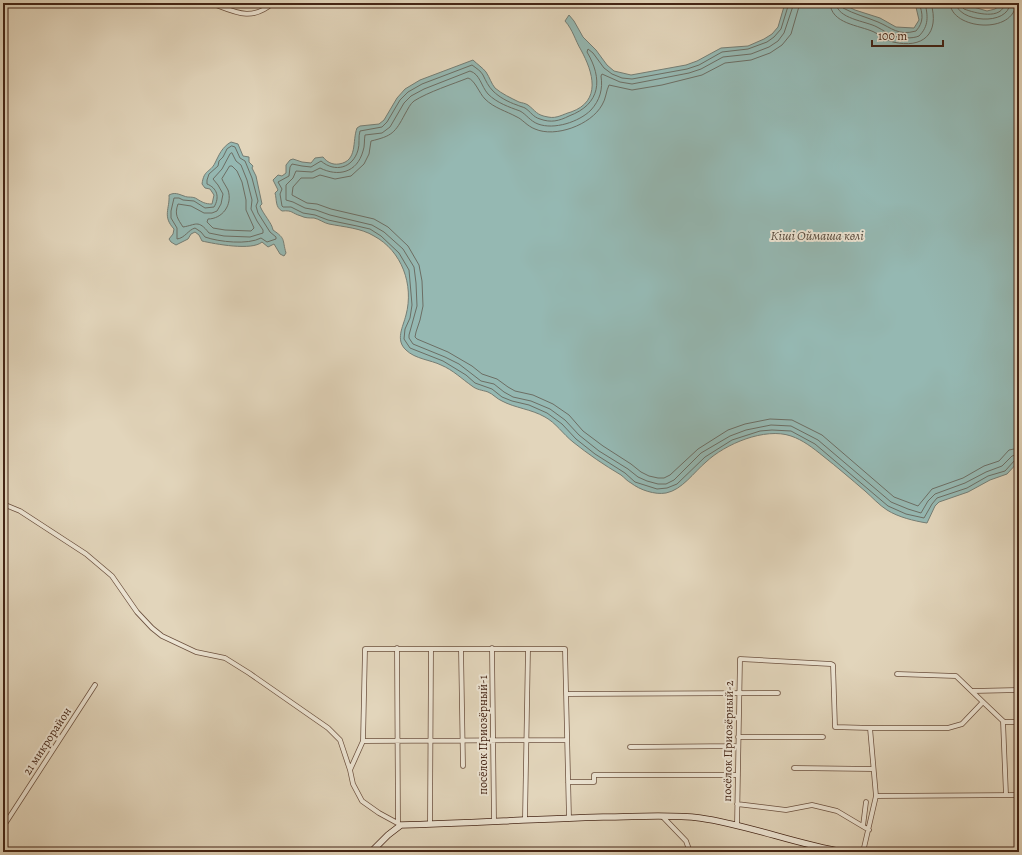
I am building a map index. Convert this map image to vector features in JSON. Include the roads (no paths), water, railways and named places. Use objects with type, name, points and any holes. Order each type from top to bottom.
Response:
[{"type":"street","points":[[211,3],[246,14],[256,14],[265,10],[273,3]]},
{"type":"street","points":[[3,504],[20,511],[86,554],[112,576],[137,612],[162,636],[196,652],[225,658],[335,733],[340,740],[353,784],[362,800],[380,813],[400,824],[662,816],[698,818],[737,824],[826,851],[844,852]]},
{"type":"street","points":[[370,852],[400,824],[397,648]]},
{"type":"street","name":"посёлок Приозёрный-1","points":[[492,648],[494,821]]},
{"type":"street","points":[[350,770],[363,741],[365,649],[565,649],[569,818]]},
{"type":"street","points":[[430,824],[431,649]]},
{"type":"street","points":[[461,649],[463,766]]},
{"type":"street","points":[[525,819],[528,649]]},
{"type":"street","name":"посёлок Приозёрный-2","points":[[737,824],[740,659],[833,665],[835,727],[870,728]]},
{"type":"street","points":[[897,674],[956,676],[1002,721],[1019,722]]},
{"type":"street","name":"21 микрорайон","points":[[3,827],[95,685]]},
{"type":"street","points":[[973,691],[1019,690]]},
{"type":"street","points":[[566,694],[778,692]]},
{"type":"street","points":[[863,852],[876,796],[870,728],[948,728],[962,724],[983,702]]},
{"type":"street","points":[[1002,721],[1006,795]]},
{"type":"street","points":[[738,737],[823,737]]},
{"type":"street","points":[[363,741],[567,740]]},
{"type":"street","points":[[630,747],[738,746]]},
{"type":"street","points":[[794,768],[873,770]]},
{"type":"street","points":[[568,782],[594,782],[594,775],[738,775]]},
{"type":"street","points":[[876,796],[1019,795]]},
{"type":"street","points":[[863,826],[866,802]]},
{"type":"street","points":[[737,804],[786,810],[812,805],[837,810],[868,830]]},
{"type":"street","points":[[662,816],[686,841],[690,852]]},
{"type":"water","name":"Кіші Оймаша көлi","points":[[785,3],[841,3],[855,10],[880,18],[896,27],[914,28],[919,20],[915,3],[960,3],[987,11],[995,9],[1003,3],[1019,3],[1019,461],[1007,474],[990,480],[968,492],[939,502],[935,506],[927,523],[896,515],[887,510],[812,447],[791,436],[781,434],[758,436],[734,443],[714,455],[683,485],[672,491],[657,493],[639,488],[584,451],[569,439],[553,422],[545,417],[500,400],[490,393],[474,387],[445,367],[423,359],[406,350],[400,338],[408,304],[407,281],[399,260],[384,242],[364,231],[304,217],[290,211],[282,211],[277,205],[275,193],[278,190],[273,180],[278,175],[282,176],[286,173],[286,165],[290,160],[293,159],[311,163],[315,158],[323,157],[332,164],[345,162],[352,155],[357,128],[360,126],[379,124],[384,120],[397,98],[405,89],[420,80],[473,60],[486,72],[495,88],[519,102],[525,103],[541,115],[557,117],[581,107],[587,101],[591,93],[591,76],[589,67],[572,31],[565,21],[569,15],[583,37],[596,50],[607,65],[614,71],[631,75],[686,65],[697,61],[721,48],[748,46],[764,39],[772,34],[778,27]]},
{"type":"water","points":[[231,142],[238,144],[243,156],[249,157],[249,162],[253,166],[252,168],[256,176],[262,204],[260,206],[273,230],[280,235],[283,240],[286,253],[284,256],[280,254],[274,244],[268,247],[262,242],[257,245],[250,246],[224,245],[202,241],[199,235],[195,232],[191,234],[188,239],[176,245],[169,239],[173,234],[174,229],[167,216],[169,195],[176,194],[194,198],[207,204],[212,204],[214,195],[210,189],[205,188],[202,184],[203,179],[206,173],[213,166],[219,154]]}]
